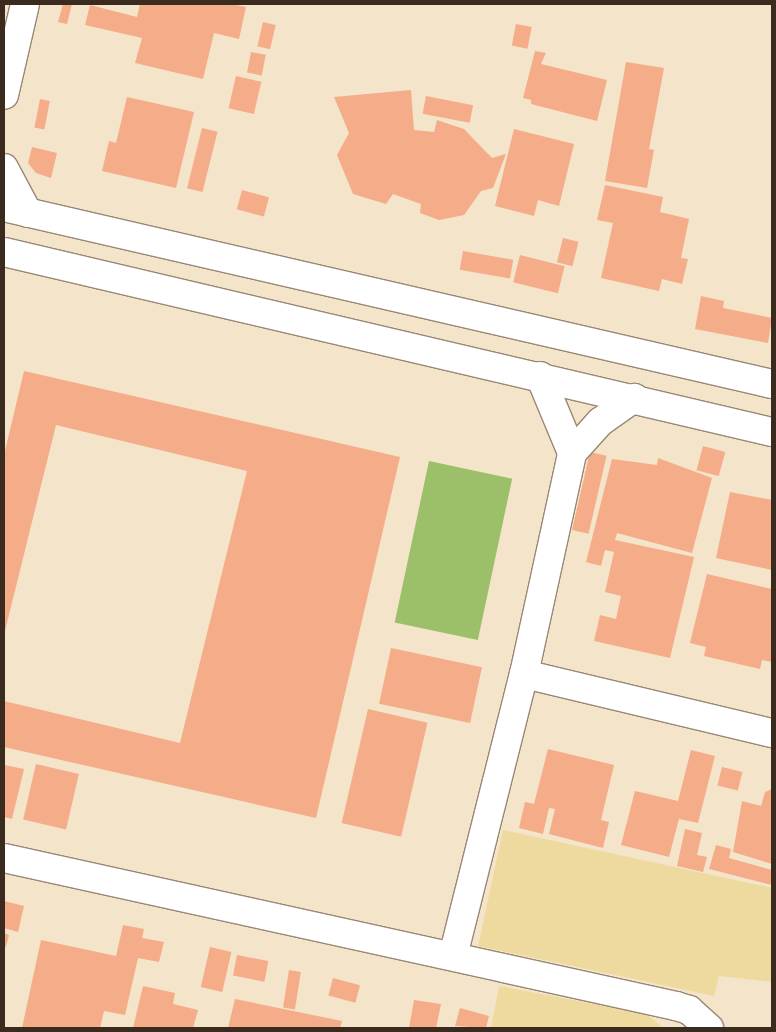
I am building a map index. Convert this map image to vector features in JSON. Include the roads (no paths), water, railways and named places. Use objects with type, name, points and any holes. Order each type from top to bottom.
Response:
[{"type":"street","points":[[4,95],[25,4]]},
{"type":"street","points":[[4,168],[16,210],[772,384]]},
{"type":"street","points":[[4,252],[634,398],[772,432]]},
{"type":"street","points":[[540,376],[572,453]]},
{"type":"street","points":[[453,956],[524,674],[572,453],[600,422],[634,398]]},
{"type":"street","points":[[524,674],[772,733]]},
{"type":"street","points":[[4,858],[676,1006],[689,1010],[709,1028]]}]
